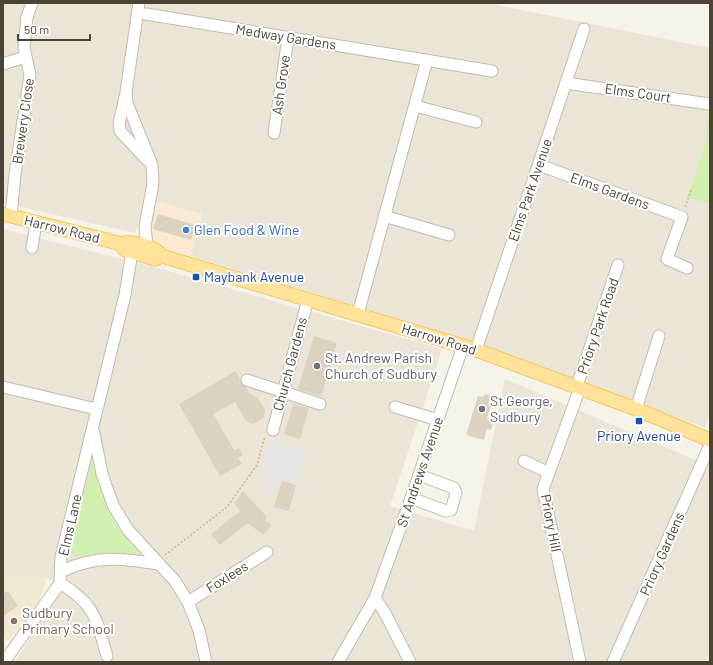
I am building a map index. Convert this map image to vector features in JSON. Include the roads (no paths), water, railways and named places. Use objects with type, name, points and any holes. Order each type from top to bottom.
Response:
[{"type":"main road","name":"Harrow Road","points":[[7,215],[127,246],[155,259],[162,256],[476,350],[579,387],[710,440]]},
{"type":"main road","name":"Harrow Road","points":[[127,246],[147,247],[158,250],[162,256]]},
{"type":"street","name":"Brewery Close","points":[[7,215],[15,174],[30,75],[24,47],[27,17],[32,3]]},
{"type":"street","points":[[139,3],[126,92],[119,124],[120,131],[152,165]]},
{"type":"street","name":"Medway Gardens","points":[[146,14],[492,71]]},
{"type":"street","name":"Elms Park Avenue","points":[[476,350],[584,29]]},
{"type":"street","name":"Ash Grove","points":[[274,133],[288,38]]},
{"type":"street","points":[[3,64],[26,57]]},
{"type":"street","points":[[358,314],[427,60]]},
{"type":"street","name":"Elms Court","points":[[566,83],[709,104]]},
{"type":"street","points":[[126,92],[127,103],[152,165],[153,184],[145,226],[147,247]]},
{"type":"street","points":[[415,106],[476,122]]},
{"type":"street","name":"Elms Gardens","points":[[539,165],[682,217],[666,259],[687,268]]},
{"type":"street","points":[[384,216],[449,235]]},
{"type":"street","points":[[32,248],[36,223]]},
{"type":"street","points":[[127,246],[145,226]]},
{"type":"street","name":"Elms Lane","points":[[127,246],[125,295],[61,557],[62,571],[80,563],[99,559],[117,558],[158,564]]},
{"type":"street","name":"Priory Park Road","points":[[579,387],[618,265]]},
{"type":"street","name":"Church Gardens","points":[[273,430],[308,299]]},
{"type":"street","points":[[636,409],[659,336]]},
{"type":"street","name":"St Andrews Avenue","points":[[338,662],[375,598],[438,420],[462,346]]},
{"type":"street","points":[[247,380],[320,404]]},
{"type":"street","points":[[3,387],[96,409]]},
{"type":"street","name":"Priory Hill","points":[[579,387],[543,489],[580,662]]},
{"type":"street","points":[[395,406],[438,420]]},
{"type":"street","name":"Elms Lane","points":[[93,429],[102,474],[113,505],[128,530],[175,582],[188,602],[199,630],[206,662]]},
{"type":"street","name":"Priory Gardens","points":[[613,662],[710,445]]},
{"type":"street","points":[[524,461],[548,473]]},
{"type":"street","points":[[411,498],[446,511],[451,510],[456,493],[454,488],[419,475]]},
{"type":"street","name":"Foxlees","points":[[188,602],[267,552]]},
{"type":"street","points":[[4,662],[60,583],[62,571]]},
{"type":"street","points":[[60,583],[87,603],[94,614],[107,656]]},
{"type":"street","points":[[375,598],[385,613],[410,662]]},
{"type":"place","name":"Glen Food & Wine","points":[[186,230]]},
{"type":"place","name":"Maybank Avenue","points":[[196,277]]},
{"type":"place","name":"St. Andrew Parish Church of Sudbury","points":[[317,366]]},
{"type":"place","name":"St George, Sudbury","points":[[482,409]]},
{"type":"place","name":"Priory Avenue","points":[[639,421]]},
{"type":"place","name":"Sudbury Primary School","points":[[14,621]]}]
